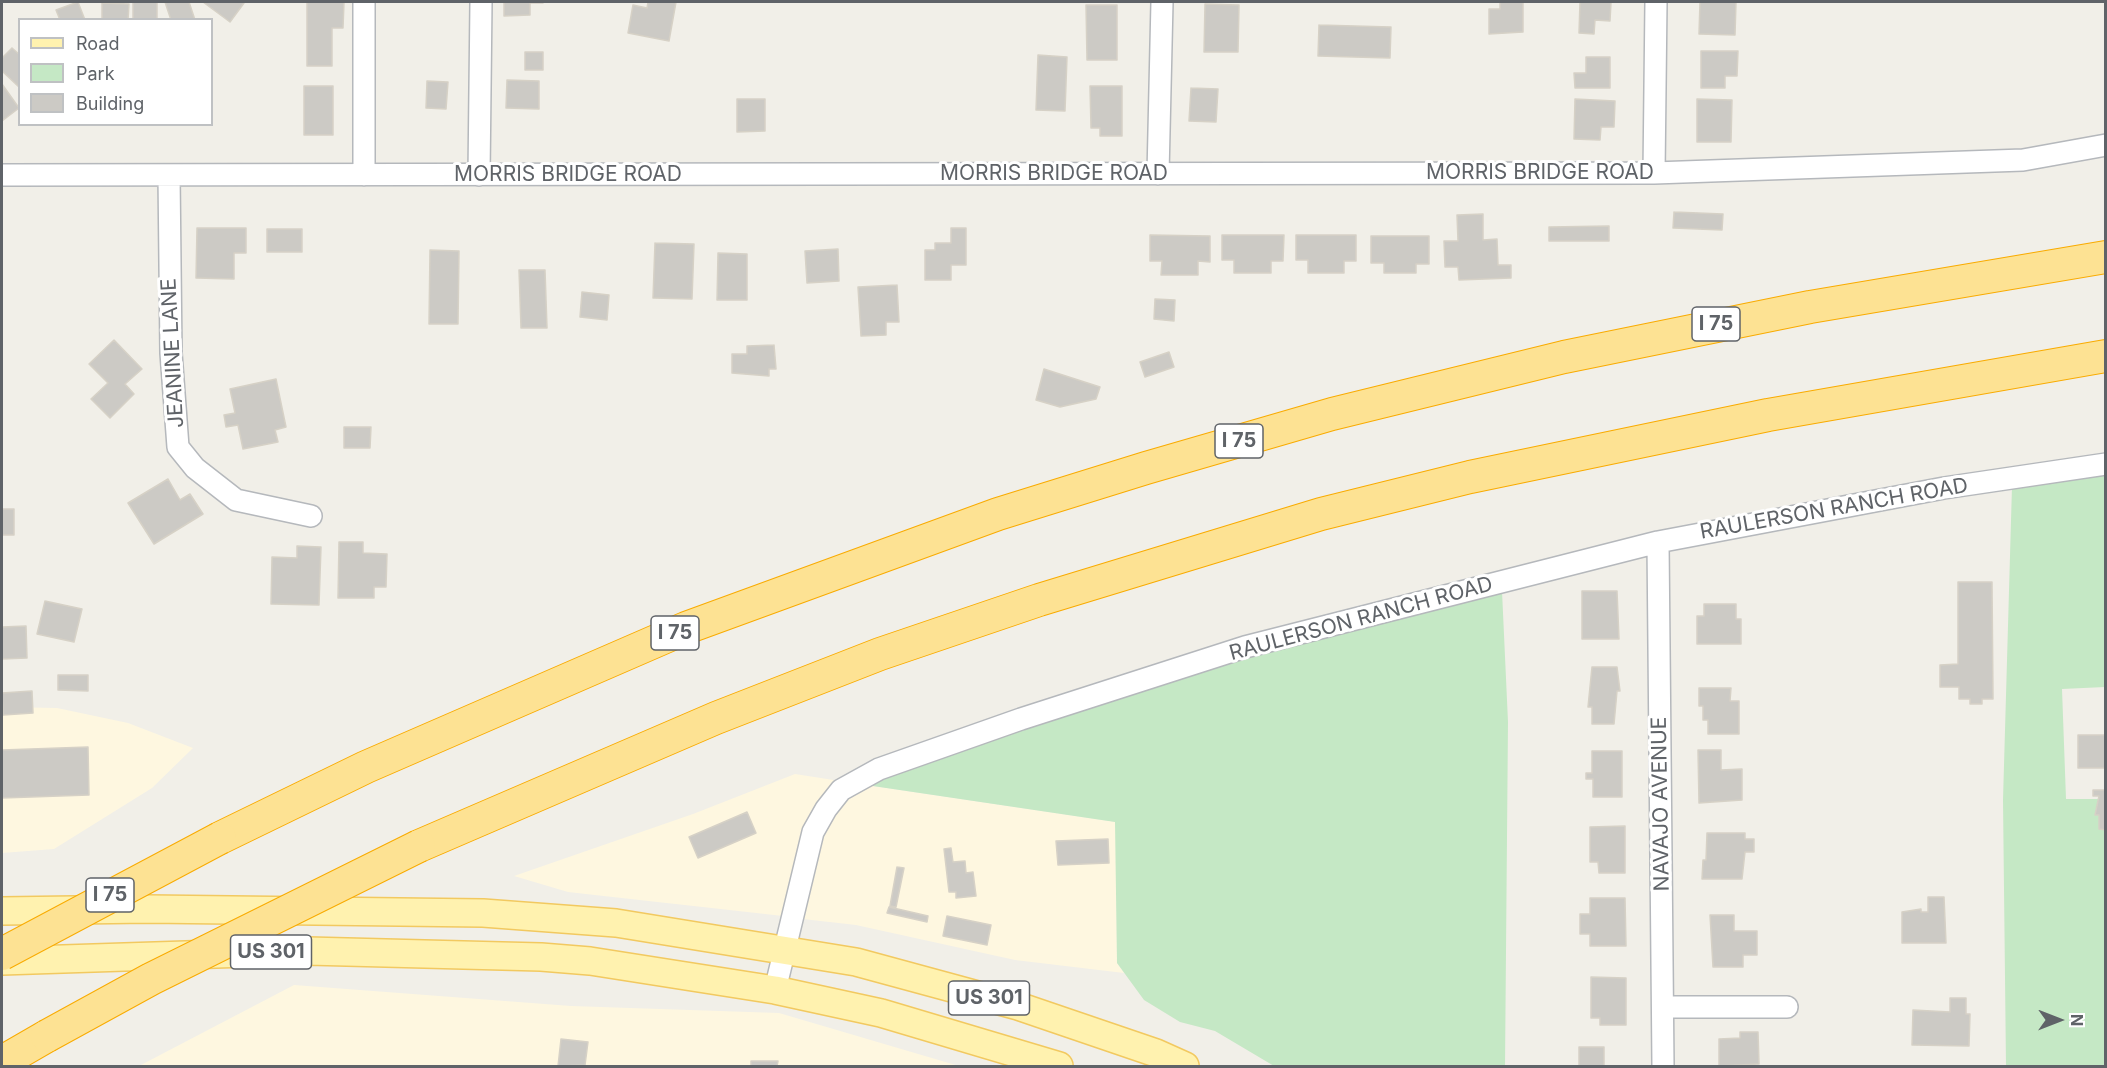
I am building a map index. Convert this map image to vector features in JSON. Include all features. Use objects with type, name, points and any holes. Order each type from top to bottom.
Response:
[{"type":"highway","name":"I 75","points":[[2,954],[220,838],[388,758],[686,628],[988,517],[1332,414],[1575,354],[1810,307],[2106,257]]},
{"type":"highway","points":[[2,1062],[171,969],[419,846],[716,717],[880,654],[1050,596],[1321,514],[1470,477],[1768,415],[2106,356]]},
{"type":"main road","name":"US 301","points":[[2,911],[148,909],[483,913],[616,923],[856,962],[1018,1006],[1156,1053],[1185,1066]]},
{"type":"main road","name":"US 301","points":[[2,962],[308,951],[541,957],[645,969],[775,990],[881,1013],[1059,1066]]},
{"type":"street","points":[[364,2],[364,175]]},
{"type":"street","points":[[479,175],[481,2]]},
{"type":"street","points":[[1158,174],[1162,2]]},
{"type":"street","points":[[1654,173],[1656,2]]},
{"type":"street","name":"MORRIS BRIDGE ROAD","points":[[2,175],[1654,173],[2023,160],[2106,145]]},
{"type":"street","name":"JEANINE LANE","points":[[169,175],[171,353],[178,447],[195,468],[236,500],[311,516]]},
{"type":"street","name":"RAULERSON RANCH ROAD","points":[[775,990],[813,832],[826,808],[841,790],[860,778],[1011,722],[1245,648],[1658,542],[1944,488],[2106,464]]},
{"type":"street","name":"NAVAJO AVENUE","points":[[1658,542],[1663,1066]]},
{"type":"street","points":[[1663,1007],[1787,1007]]},
{"type":"shaded area","points":[[2,707],[57,708],[128,723],[193,748],[152,788],[54,849],[2,853]]},
{"type":"shaded area","points":[[795,774],[840,781],[783,916],[568,892],[514,876],[693,814]]},
{"type":"shaded area","points":[[866,785],[1116,822],[1117,963],[1124,973],[1015,960],[856,925],[803,919],[822,835],[834,813],[848,797]]},
{"type":"shaded area","points":[[294,985],[571,1006],[779,1013],[959,1066],[139,1066]]},
{"type":"green space","points":[[2105,473],[2105,687],[2062,689],[2066,799],[2105,799],[2105,1066],[2006,1066],[2003,800],[2012,486]]},
{"type":"green space","points":[[1502,591],[1508,722],[1505,1066],[1274,1066],[1215,1031],[1180,1022],[1144,1000],[1117,963],[1115,822],[866,785],[1025,727],[1248,656]]},
{"type":"building","points":[[78,2],[84,18],[59,18],[56,10]]},
{"type":"building","points":[[133,2],[157,2],[157,18],[133,18]]},
{"type":"building","points":[[165,2],[189,2],[194,18],[170,18]]},
{"type":"building","points":[[203,2],[242,2],[244,3],[230,22]]},
{"type":"building","points":[[307,2],[344,2],[343,28],[332,28],[332,66],[307,66]]},
{"type":"building","points":[[504,2],[543,3],[530,3],[530,15],[504,16]]},
{"type":"building","points":[[648,2],[676,2],[669,41],[628,33],[633,5],[647,8]]},
{"type":"building","points":[[1500,2],[1523,2],[1523,32],[1489,34],[1489,9],[1500,9]]},
{"type":"building","points":[[1580,2],[1611,2],[1610,21],[1595,20],[1594,34],[1579,33]]},
{"type":"building","points":[[1700,2],[1736,2],[1735,35],[1699,34]]},
{"type":"building","points":[[102,3],[129,4],[128,18],[102,18]]},
{"type":"building","points":[[1205,4],[1239,5],[1238,52],[1204,52]]},
{"type":"building","points":[[1086,5],[1117,5],[1117,60],[1087,60]]},
{"type":"building","points":[[1319,25],[1391,27],[1390,58],[1318,56]]},
{"type":"building","points":[[12,48],[18,53],[18,86],[2,71],[2,58]]},
{"type":"building","points":[[1701,51],[1738,51],[1737,76],[1725,76],[1725,88],[1701,88]]},
{"type":"building","points":[[525,52],[543,52],[543,70],[525,70]]},
{"type":"building","points":[[1038,55],[1067,57],[1065,111],[1036,110]]},
{"type":"building","points":[[1586,57],[1610,57],[1610,88],[1575,88],[1574,73],[1586,73]]},
{"type":"building","points":[[507,80],[539,81],[539,109],[506,108]]},
{"type":"building","points":[[427,81],[448,82],[446,109],[426,108]]},
{"type":"building","points":[[2,84],[18,109],[2,121]]},
{"type":"building","points":[[304,86],[333,86],[333,135],[304,135]]},
{"type":"building","points":[[1090,86],[1122,86],[1122,136],[1100,136],[1100,128],[1091,128]]},
{"type":"building","points":[[1191,88],[1218,89],[1216,122],[1189,121]]},
{"type":"building","points":[[737,99],[765,99],[765,131],[737,132]]},
{"type":"building","points":[[1575,99],[1615,101],[1614,127],[1601,127],[1600,140],[1574,139]]},
{"type":"building","points":[[1697,99],[1732,100],[1731,142],[1697,142]]},
{"type":"building","points":[[1674,212],[1723,214],[1722,230],[1673,228]]},
{"type":"building","points":[[1483,214],[1483,240],[1497,239],[1498,265],[1511,265],[1511,278],[1459,280],[1458,267],[1445,267],[1444,241],[1458,241],[1457,215]]},
{"type":"building","points":[[1609,226],[1609,241],[1549,241],[1549,227]]},
{"type":"building","points":[[197,228],[246,228],[246,253],[234,253],[234,279],[196,278]]},
{"type":"building","points":[[951,228],[966,228],[966,265],[951,265],[951,280],[925,280],[925,250],[935,250],[935,243],[951,243]]},
{"type":"building","points":[[267,229],[302,229],[302,252],[267,252]]},
{"type":"building","points":[[1150,235],[1210,236],[1210,262],[1198,261],[1198,275],[1161,275],[1162,261],[1150,261]]},
{"type":"building","points":[[1222,235],[1284,235],[1283,261],[1271,261],[1271,273],[1234,273],[1234,260],[1222,260]]},
{"type":"building","points":[[1296,235],[1356,235],[1356,261],[1344,261],[1344,273],[1308,273],[1308,260],[1296,260]]},
{"type":"building","points":[[1371,236],[1429,236],[1429,264],[1416,264],[1416,273],[1384,273],[1384,263],[1371,263]]},
{"type":"building","points":[[655,243],[694,244],[692,299],[653,298]]},
{"type":"building","points":[[838,249],[839,281],[807,283],[805,251]]},
{"type":"building","points":[[430,250],[459,251],[458,324],[429,324]]},
{"type":"building","points":[[718,253],[747,254],[747,300],[717,300]]},
{"type":"building","points":[[519,270],[545,270],[547,328],[521,328]]},
{"type":"building","points":[[897,285],[899,322],[886,322],[886,335],[861,336],[858,287]]},
{"type":"building","points":[[582,292],[609,295],[607,320],[580,317]]},
{"type":"building","points":[[1155,299],[1175,300],[1174,321],[1154,319]]},
{"type":"building","points":[[114,340],[142,369],[125,384],[134,394],[110,418],[91,399],[108,383],[89,364]]},
{"type":"building","points":[[774,345],[776,369],[769,369],[769,376],[732,373],[732,354],[747,354],[747,346]]},
{"type":"building","points":[[1169,352],[1174,367],[1145,377],[1140,362]]},
{"type":"building","points":[[1044,369],[1100,387],[1096,399],[1060,407],[1036,400]]},
{"type":"building","points":[[276,379],[286,427],[275,430],[278,442],[243,449],[238,425],[226,427],[224,415],[235,413],[230,389]]},
{"type":"building","points":[[344,427],[371,427],[370,448],[344,448]]},
{"type":"building","points":[[168,479],[180,500],[190,494],[203,514],[154,544],[128,503]]},
{"type":"building","points":[[2,509],[14,509],[14,535],[2,535]]},
{"type":"building","points":[[339,542],[363,542],[363,553],[387,554],[386,587],[374,587],[374,598],[338,598]]},
{"type":"building","points":[[297,546],[321,547],[319,605],[271,604],[272,557],[297,558]]},
{"type":"building","points":[[1958,582],[1992,582],[1993,699],[1982,699],[1982,704],[1970,704],[1970,699],[1959,699],[1959,687],[1940,687],[1940,665],[1958,664]]},
{"type":"building","points":[[1582,591],[1617,591],[1619,639],[1582,639]]},
{"type":"building","points":[[45,601],[82,609],[74,642],[37,634]]},
{"type":"building","points":[[1704,604],[1736,604],[1736,619],[1741,619],[1741,644],[1697,644],[1697,616],[1704,616]]},
{"type":"building","points":[[26,626],[27,658],[2,659],[2,627]]},
{"type":"building","points":[[1592,667],[1617,667],[1620,691],[1617,691],[1614,724],[1592,724],[1592,707],[1588,707]]},
{"type":"building","points":[[58,675],[88,675],[88,691],[58,690]]},
{"type":"building","points":[[1699,688],[1731,688],[1730,701],[1739,701],[1739,734],[1708,734],[1708,720],[1703,720],[1703,706],[1699,706]]},
{"type":"building","points":[[32,691],[33,713],[3,715],[2,693]]},
{"type":"building","points":[[2078,735],[2106,735],[2106,768],[2078,768]]},
{"type":"building","points":[[88,747],[89,795],[2,798],[2,750]]},
{"type":"building","points":[[1698,750],[1721,750],[1721,770],[1742,769],[1742,800],[1699,803]]},
{"type":"building","points":[[1592,751],[1622,751],[1622,797],[1593,797],[1593,779],[1586,779],[1586,773],[1592,773]]},
{"type":"building","points":[[2093,790],[2106,790],[2106,830],[2099,829],[2099,815],[2095,815],[2099,796],[2093,796]]},
{"type":"building","points":[[747,812],[756,833],[698,858],[689,837]]},
{"type":"building","points":[[1625,826],[1625,873],[1599,873],[1598,862],[1590,862],[1590,827]]},
{"type":"building","points":[[1707,833],[1745,833],[1745,839],[1754,839],[1754,852],[1745,852],[1742,879],[1702,879],[1703,860],[1706,860]]},
{"type":"building","points":[[1108,839],[1109,863],[1058,865],[1056,841]]},
{"type":"building","points":[[951,848],[953,862],[965,861],[966,873],[973,872],[976,896],[956,898],[956,892],[949,892],[944,849]]},
{"type":"building","points":[[897,867],[904,868],[896,907],[890,906]]},
{"type":"building","points":[[1928,897],[1944,897],[1946,943],[1902,943],[1902,912],[1921,909],[1921,912],[1928,912]]},
{"type":"building","points":[[1590,898],[1625,898],[1626,946],[1590,946],[1590,934],[1580,934],[1580,914],[1590,914]]},
{"type":"building","points":[[889,907],[928,916],[927,922],[887,913]]},
{"type":"building","points":[[1710,915],[1734,915],[1734,931],[1757,931],[1757,955],[1743,955],[1743,967],[1713,967]]},
{"type":"building","points":[[947,916],[991,925],[987,945],[943,936]]},
{"type":"building","points":[[1591,977],[1626,978],[1626,1025],[1600,1025],[1600,1018],[1591,1018]]},
{"type":"building","points":[[1950,998],[1966,998],[1966,1014],[1970,1014],[1969,1046],[1912,1045],[1913,1010],[1950,1012]]},
{"type":"building","points":[[1740,1032],[1758,1032],[1759,1064],[1719,1066],[1719,1039],[1740,1038]]},
{"type":"building","points":[[561,1039],[588,1042],[585,1065],[558,1066]]},
{"type":"building","points":[[1579,1047],[1604,1047],[1604,1066],[1579,1066]]},
{"type":"building","points":[[751,1061],[778,1061],[777,1066],[751,1066]]}]
